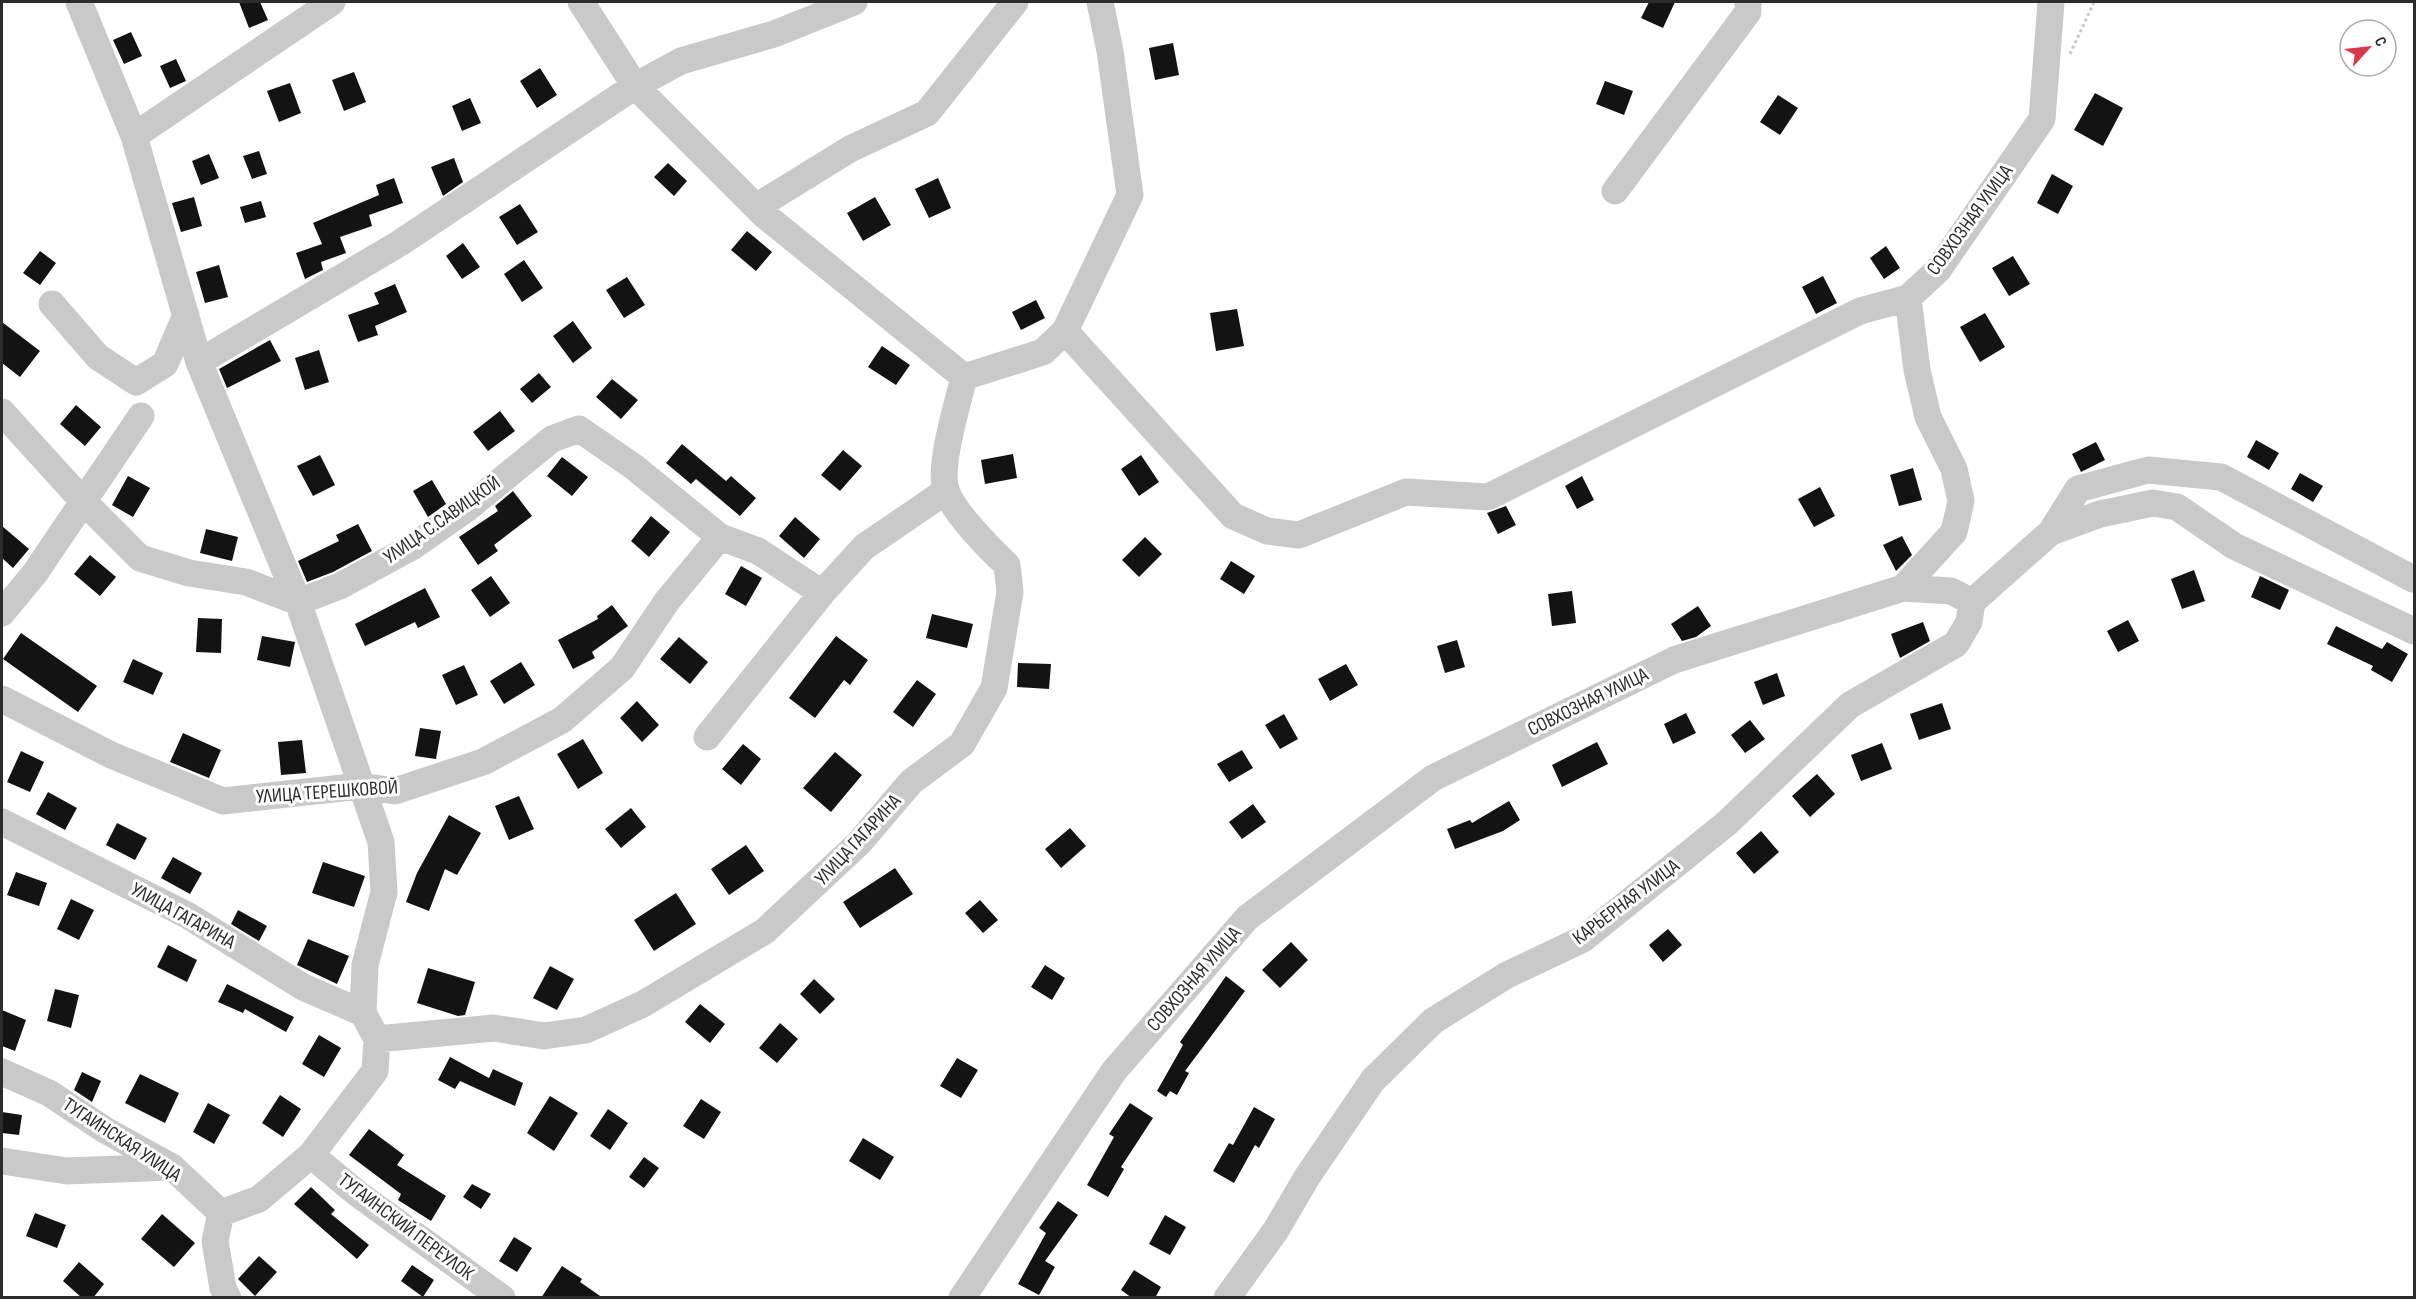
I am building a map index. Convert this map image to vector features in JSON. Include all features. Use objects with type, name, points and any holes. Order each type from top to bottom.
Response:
[{"type":"street","points":[[79,2],[134,136],[199,362],[298,602],[381,842],[384,892],[366,965],[363,1013],[377,1039],[375,1071],[311,1155],[259,1199],[221,1213],[215,1241],[223,1288],[228,1298]]},
{"type":"street","points":[[134,136],[332,2]]},
{"type":"street","points":[[581,2],[635,86],[756,207],[964,377]]},
{"type":"street","points":[[199,362],[400,243],[635,86],[681,61],[774,34],[855,2]]},
{"type":"street","points":[[756,207],[850,149],[927,113],[1016,2]]},
{"type":"street","points":[[964,377],[1043,352],[1065,331],[1130,195],[1110,51],[1100,2]]},
{"type":"street","points":[[1615,191],[1748,12],[1748,2]]},
{"type":"street","name":"СОВХОЗНАЯ УЛИЦА","points":[[1908,298],[1938,270],[2042,118],[2051,2]]},
{"type":"street","points":[[1065,331],[1233,516],[1267,531],[1299,536],[1406,492],[1488,497],[1860,311],[1908,298],[1917,370],[1928,417],[1954,469],[1961,501],[1954,532],[1903,588]]},
{"type":"street","points":[[52,304],[98,357],[136,382],[165,364],[186,315]]},
{"type":"street","points":[[707,737],[822,593],[864,547],[946,491],[944,467],[964,377]]},
{"type":"street","points":[[2,412],[82,500],[140,558],[189,573],[246,582],[298,602]]},
{"type":"street","points":[[2,613],[35,573],[82,500],[141,416]]},
{"type":"street","name":"УЛИЦА С.САВИЦКОЙ","points":[[298,602],[340,586],[412,547],[465,510],[552,439],[579,429],[634,467],[720,537],[758,551],[822,593]]},
{"type":"street","points":[[1903,588],[1951,591],[1972,602],[2051,532],[2078,489],[2148,470],[2221,477],[2413,579]]},
{"type":"street","name":"УЛИЦА ГАГАРИНА","points":[[377,1039],[495,1028],[544,1036],[586,1030],[643,1004],[765,931],[859,843],[911,782],[962,744],[994,688],[1010,592],[1007,565],[980,540],[946,491]]},
{"type":"street","points":[[2051,532],[2100,514],[2153,502],[2177,507],[2234,546],[2415,631]]},
{"type":"street","name":"УЛИЦА ТЕРЕШКОВОЙ","points":[[2,699],[111,755],[223,801],[361,786],[395,791],[483,762],[562,720],[622,668],[667,601],[720,537]]},
{"type":"street","name":"СОВХОЗНАЯ УЛИЦА","points":[[962,1298],[1114,1071],[1246,918],[1433,778],[1674,660],[1903,588]]},
{"type":"street","name":"КАРЬЕРНАЯ УЛИЦА","points":[[1227,1298],[1276,1230],[1307,1177],[1373,1080],[1433,1021],[1507,975],[1583,939],[1727,823],[1850,705],[1956,644],[1969,622],[1972,602]]},
{"type":"street","name":"УЛИЦА ГАГАРИНА","points":[[2,822],[188,915],[303,987],[363,1013]]},
{"type":"street","name":"ТУГАИНСКАЯ УЛИЦА","points":[[2,1072],[49,1093],[105,1130],[172,1167],[221,1213]]},
{"type":"street","name":"ТУГАИНСКИЙ ПЕРЕУЛОК","points":[[311,1155],[358,1194],[502,1298]]},
{"type":"street","points":[[2,1161],[67,1171],[172,1167]]},
{"type":"building","points":[[239,2],[260,2],[268,20],[249,28]]},
{"type":"building","points":[[1649,2],[1675,2],[1663,28],[1641,18]]},
{"type":"building","points":[[131,32],[142,56],[124,64],[113,40]]},
{"type":"building","points":[[1173,43],[1179,75],[1155,80],[1149,48]]},
{"type":"building","points":[[176,59],[186,81],[170,88],[160,66]]},
{"type":"building","points":[[540,68],[557,95],[537,108],[520,81]]},
{"type":"building","points":[[354,72],[366,102],[344,111],[332,80]]},
{"type":"building","points":[[1605,81],[1633,91],[1624,115],[1596,104]]},
{"type":"building","points":[[290,83],[301,113],[279,122],[267,91]]},
{"type":"building","points":[[2095,93],[2123,108],[2103,146],[2074,130]]},
{"type":"building","points":[[1778,95],[1798,108],[1780,135],[1760,122]]},
{"type":"building","points":[[470,98],[481,123],[462,131],[452,106]]},
{"type":"building","points":[[259,151],[267,174],[252,179],[243,156]]},
{"type":"building","points":[[209,154],[219,178],[201,185],[192,161]]},
{"type":"building","points":[[454,158],[463,182],[443,196],[431,167]]},
{"type":"building","points":[[668,163],[687,181],[674,196],[654,177]]},
{"type":"building","points":[[2052,174],[2073,186],[2058,214],[2037,203]]},
{"type":"building","points":[[394,178],[403,203],[369,215],[372,226],[340,237],[346,253],[321,262],[323,270],[305,279],[296,253],[322,244],[313,223],[379,195],[376,185]]},
{"type":"building","points":[[938,178],[951,208],[929,218],[915,189]]},
{"type":"building","points":[[194,197],[202,226],[181,232],[172,203]]},
{"type":"building","points":[[875,197],[891,225],[863,241],[847,213]]},
{"type":"building","points":[[261,201],[266,217],[245,223],[240,207]]},
{"type":"building","points":[[520,204],[538,232],[517,245],[499,217]]},
{"type":"building","points":[[747,231],[772,252],[756,271],[731,250]]},
{"type":"building","points":[[463,243],[480,267],[462,279],[446,256]]},
{"type":"building","points":[[1886,246],[1900,268],[1884,279],[1870,258]]},
{"type":"building","points":[[40,251],[56,263],[40,285],[23,273]]},
{"type":"building","points":[[2013,256],[2030,284],[2009,296],[1992,268]]},
{"type":"building","points":[[524,260],[543,288],[522,302],[504,274]]},
{"type":"building","points":[[219,265],[228,297],[205,303],[196,272]]},
{"type":"building","points":[[1823,276],[1837,303],[1816,314],[1802,287]]},
{"type":"building","points":[[627,277],[645,305],[624,318],[606,290]]},
{"type":"building","points":[[395,284],[407,312],[375,326],[378,335],[358,342],[348,315],[379,304],[374,293]]},
{"type":"building","points":[[1036,300],[1045,318],[1021,330],[1012,312]]},
{"type":"building","points":[[1237,309],[1244,346],[1216,351],[1210,313]]},
{"type":"building","points":[[1985,313],[2005,347],[1980,362],[1960,327]]},
{"type":"building","points":[[573,321],[592,348],[573,363],[553,336]]},
{"type":"building","points":[[2,322],[40,351],[20,377],[2,363]]},
{"type":"building","points":[[270,340],[281,361],[227,388],[219,369]]},
{"type":"building","points":[[882,346],[910,365],[896,385],[868,367]]},
{"type":"building","points":[[319,350],[329,382],[305,390],[295,358]]},
{"type":"building","points":[[539,373],[551,387],[532,403],[520,389]]},
{"type":"building","points":[[612,379],[638,400],[621,419],[596,397]]},
{"type":"building","points":[[76,405],[101,427],[85,446],[60,424]]},
{"type":"building","points":[[500,411],[515,431],[488,451],[473,432]]},
{"type":"building","points":[[2256,440],[2279,453],[2269,470],[2247,457]]},
{"type":"building","points":[[2096,442],[2105,460],[2081,472],[2072,454]]},
{"type":"building","points":[[682,444],[726,481],[731,476],[756,498],[740,516],[696,479],[691,484],[666,463]]},
{"type":"building","points":[[843,450],[862,466],[840,491],[821,475]]},
{"type":"building","points":[[1013,454],[1017,478],[985,484],[981,460]]},
{"type":"building","points":[[320,455],[335,485],[313,496],[297,466]]},
{"type":"building","points":[[1141,455],[1159,482],[1139,496],[1121,469]]},
{"type":"building","points":[[562,457],[588,477],[572,496],[547,476]]},
{"type":"building","points":[[1913,468],[1922,500],[1899,506],[1890,475]]},
{"type":"building","points":[[2300,473],[2323,486],[2313,502],[2291,489]]},
{"type":"building","points":[[128,476],[150,488],[133,517],[112,505]]},
{"type":"building","points":[[1582,476],[1594,500],[1577,509],[1565,486]]},
{"type":"building","points":[[432,480],[446,504],[428,517],[413,491]]},
{"type":"building","points":[[1820,487],[1835,516],[1814,527],[1798,499]]},
{"type":"building","points":[[513,491],[532,516],[494,545],[498,551],[478,565],[459,537],[498,511],[495,506]]},
{"type":"building","points":[[1506,506],[1516,525],[1498,534],[1487,513]]},
{"type":"building","points":[[651,516],[670,532],[649,557],[631,541]]},
{"type":"building","points":[[795,517],[820,539],[804,558],[779,536]]},
{"type":"building","points":[[358,524],[372,551],[333,572],[307,582],[298,561],[339,541],[336,535]]},
{"type":"building","points":[[2,526],[29,549],[13,568],[2,558]]},
{"type":"building","points":[[206,529],[238,537],[232,561],[200,553]]},
{"type":"building","points":[[1902,536],[1912,555],[1896,571],[1883,545]]},
{"type":"building","points":[[1145,537],[1162,554],[1139,577],[1122,560]]},
{"type":"building","points":[[90,555],[116,577],[100,596],[74,574]]},
{"type":"building","points":[[1231,561],[1255,576],[1244,594],[1220,579]]},
{"type":"building","points":[[741,566],[762,578],[746,606],[725,594]]},
{"type":"building","points":[[2194,570],[2205,601],[2182,609],[2171,579]]},
{"type":"building","points":[[491,576],[510,603],[490,617],[471,590]]},
{"type":"building","points":[[2260,576],[2289,590],[2280,610],[2251,597]]},
{"type":"building","points":[[425,588],[440,617],[418,628],[415,622],[365,646],[355,624]]},
{"type":"building","points":[[1572,591],[1576,623],[1552,626],[1548,594]]},
{"type":"building","points":[[612,605],[628,626],[592,652],[595,658],[573,669],[558,640],[598,619],[597,616]]},
{"type":"building","points":[[1698,606],[1711,626],[1696,637],[1682,641],[1671,624]]},
{"type":"building","points":[[932,614],[973,624],[967,648],[926,638]]},
{"type":"building","points":[[198,618],[222,619],[221,653],[196,652]]},
{"type":"building","points":[[2128,620],[2139,641],[2118,652],[2107,631]]},
{"type":"building","points":[[1923,622],[1930,641],[1900,658],[1891,634]]},
{"type":"building","points":[[2336,626],[2382,649],[2387,642],[2408,654],[2392,682],[2371,670],[2373,666],[2327,644]]},
{"type":"building","points":[[21,633],[97,686],[78,712],[3,659]]},
{"type":"building","points":[[262,636],[295,642],[290,667],[257,660]]},
{"type":"building","points":[[836,636],[868,660],[850,685],[844,680],[815,718],[789,698]]},
{"type":"building","points":[[679,637],[708,662],[690,684],[660,659]]},
{"type":"building","points":[[1457,640],[1465,667],[1445,673],[1437,646]]},
{"type":"building","points":[[133,659],[163,673],[153,695],[123,682]]},
{"type":"building","points":[[521,662],[535,685],[504,704],[490,681]]},
{"type":"building","points":[[1018,663],[1051,664],[1049,689],[1017,687]]},
{"type":"building","points":[[1346,664],[1358,685],[1330,701],[1318,679]]},
{"type":"building","points":[[464,665],[478,695],[456,705],[442,675]]},
{"type":"building","points":[[1777,673],[1785,696],[1763,705],[1754,682]]},
{"type":"building","points":[[917,680],[936,694],[913,727],[893,712]]},
{"type":"building","points":[[637,701],[659,725],[642,742],[620,718]]},
{"type":"building","points":[[1942,703],[1951,729],[1919,740],[1910,714]]},
{"type":"building","points":[[1686,713],[1696,733],[1673,744],[1664,724]]},
{"type":"building","points":[[1284,714],[1298,739],[1280,749],[1265,725]]},
{"type":"building","points":[[1750,720],[1765,739],[1745,753],[1731,735]]},
{"type":"building","points":[[420,728],[441,731],[436,759],[415,756]]},
{"type":"building","points":[[183,733],[221,750],[209,778],[170,762]]},
{"type":"building","points":[[583,739],[603,773],[578,789],[557,754]]},
{"type":"building","points":[[302,740],[306,773],[281,775],[278,742]]},
{"type":"building","points":[[1597,742],[1608,764],[1562,787],[1552,765]]},
{"type":"building","points":[[1882,743],[1892,769],[1861,781],[1851,755]]},
{"type":"building","points":[[743,744],[761,759],[741,785],[722,769]]},
{"type":"building","points":[[1242,750],[1253,768],[1229,782],[1217,764]]},
{"type":"building","points":[[21,751],[44,762],[30,792],[7,782]]},
{"type":"building","points":[[835,752],[862,775],[831,812],[803,788]]},
{"type":"building","points":[[1817,774],[1835,794],[1810,817],[1792,796]]},
{"type":"building","points":[[48,792],[77,808],[65,830],[36,814]]},
{"type":"building","points":[[519,796],[534,829],[509,840],[495,806]]},
{"type":"building","points":[[1509,801],[1520,820],[1503,831],[1455,849],[1447,829],[1470,820],[1472,823]]},
{"type":"building","points":[[1253,804],[1266,822],[1242,839],[1229,822]]},
{"type":"building","points":[[631,808],[646,827],[621,848],[605,829]]},
{"type":"building","points":[[449,815],[481,833],[457,875],[445,869],[429,911],[406,902],[417,873]]},
{"type":"building","points":[[117,823],[147,838],[135,860],[106,845]]},
{"type":"building","points":[[1070,828],[1086,846],[1061,868],[1045,849]]},
{"type":"building","points":[[1761,831],[1779,852],[1754,874],[1736,853]]},
{"type":"building","points":[[746,845],[764,871],[729,895],[711,869]]},
{"type":"building","points":[[173,857],[202,873],[190,894],[161,878]]},
{"type":"building","points":[[323,862],[365,876],[354,907],[312,893]]},
{"type":"building","points":[[895,868],[913,894],[860,928],[843,902]]},
{"type":"building","points":[[16,872],[47,883],[39,906],[7,895]]},
{"type":"building","points":[[676,893],[696,924],[654,951],[634,920]]},
{"type":"building","points":[[71,899],[94,910],[79,940],[57,929]]},
{"type":"building","points":[[980,900],[998,920],[983,933],[965,913]]},
{"type":"building","points":[[238,910],[267,926],[259,941],[231,924]]},
{"type":"building","points":[[1668,929],[1682,945],[1663,962],[1649,945]]},
{"type":"building","points":[[308,939],[349,956],[337,984],[297,965]]},
{"type":"building","points":[[1291,942],[1308,960],[1280,988],[1262,970]]},
{"type":"building","points":[[168,945],[197,960],[187,982],[157,967]]},
{"type":"building","points":[[1045,965],[1065,978],[1052,1000],[1031,987]]},
{"type":"building","points":[[550,966],[574,979],[557,1010],[533,998]]},
{"type":"building","points":[[428,968],[475,982],[465,1015],[458,1016],[417,1003]]},
{"type":"building","points":[[1226,976],[1245,991],[1185,1071],[1189,1073],[1177,1095],[1170,1091],[1166,1097],[1157,1091],[1183,1045],[1180,1042]]},
{"type":"building","points":[[814,979],[835,999],[820,1014],[800,994]]},
{"type":"building","points":[[227,984],[294,1017],[286,1032],[245,1009],[243,1013],[218,1002]]},
{"type":"building","points":[[55,989],[79,995],[71,1028],[47,1021]]},
{"type":"building","points":[[700,1004],[725,1024],[710,1043],[685,1022]]},
{"type":"building","points":[[2,1010],[26,1020],[15,1051],[2,1046]]},
{"type":"building","points":[[780,1023],[798,1039],[777,1063],[759,1048]]},
{"type":"building","points":[[319,1035],[341,1048],[324,1077],[302,1064]]},
{"type":"building","points":[[450,1057],[489,1078],[493,1069],[523,1083],[515,1106],[460,1081],[455,1089],[438,1080]]},
{"type":"building","points":[[957,1058],[978,1070],[961,1098],[940,1086]]},
{"type":"building","points":[[82,1072],[101,1081],[92,1102],[74,1090]]},
{"type":"building","points":[[140,1074],[179,1093],[165,1123],[125,1103]]},
{"type":"building","points":[[280,1095],[301,1109],[283,1137],[262,1123]]},
{"type":"building","points":[[550,1096],[578,1113],[554,1151],[527,1133]]},
{"type":"building","points":[[701,1099],[721,1112],[704,1139],[683,1126]]},
{"type":"building","points":[[208,1103],[230,1115],[214,1144],[193,1132]]},
{"type":"building","points":[[1130,1103],[1153,1118],[1121,1167],[1124,1169],[1108,1197],[1087,1185],[1114,1137],[1109,1134]]},
{"type":"building","points":[[1254,1107],[1275,1119],[1259,1148],[1255,1145],[1234,1183],[1213,1171],[1229,1143],[1233,1145]]},
{"type":"building","points":[[608,1109],[628,1123],[610,1150],[590,1136]]},
{"type":"building","points":[[2,1112],[22,1115],[19,1135],[2,1133]]},
{"type":"building","points":[[369,1129],[404,1155],[397,1165],[446,1196],[431,1221],[398,1200],[401,1194],[349,1155]]},
{"type":"building","points":[[863,1138],[894,1157],[880,1180],[849,1161]]},
{"type":"building","points":[[644,1157],[659,1168],[644,1188],[629,1177]]},
{"type":"building","points":[[472,1184],[491,1194],[481,1209],[463,1197]]},
{"type":"building","points":[[311,1187],[335,1210],[331,1214],[369,1245],[357,1259],[294,1204]]},
{"type":"building","points":[[1058,1201],[1078,1215],[1045,1261],[1055,1267],[1039,1295],[1018,1284],[1046,1233],[1039,1228]]},
{"type":"building","points":[[35,1213],[66,1225],[57,1248],[26,1236]]},
{"type":"building","points":[[162,1214],[195,1243],[174,1267],[141,1239]]},
{"type":"building","points":[[1165,1215],[1186,1227],[1170,1255],[1149,1244]]},
{"type":"building","points":[[514,1237],[532,1248],[517,1272],[499,1261]]},
{"type":"building","points":[[259,1256],[277,1272],[255,1296],[238,1279]]},
{"type":"building","points":[[79,1262],[104,1284],[93,1298],[82,1298],[63,1281]]},
{"type":"building","points":[[412,1265],[434,1280],[423,1297],[401,1281]]},
{"type":"building","points":[[562,1266],[582,1279],[580,1282],[603,1298],[541,1298]]},
{"type":"building","points":[[1134,1270],[1161,1287],[1155,1298],[1132,1298],[1121,1290]]}]
